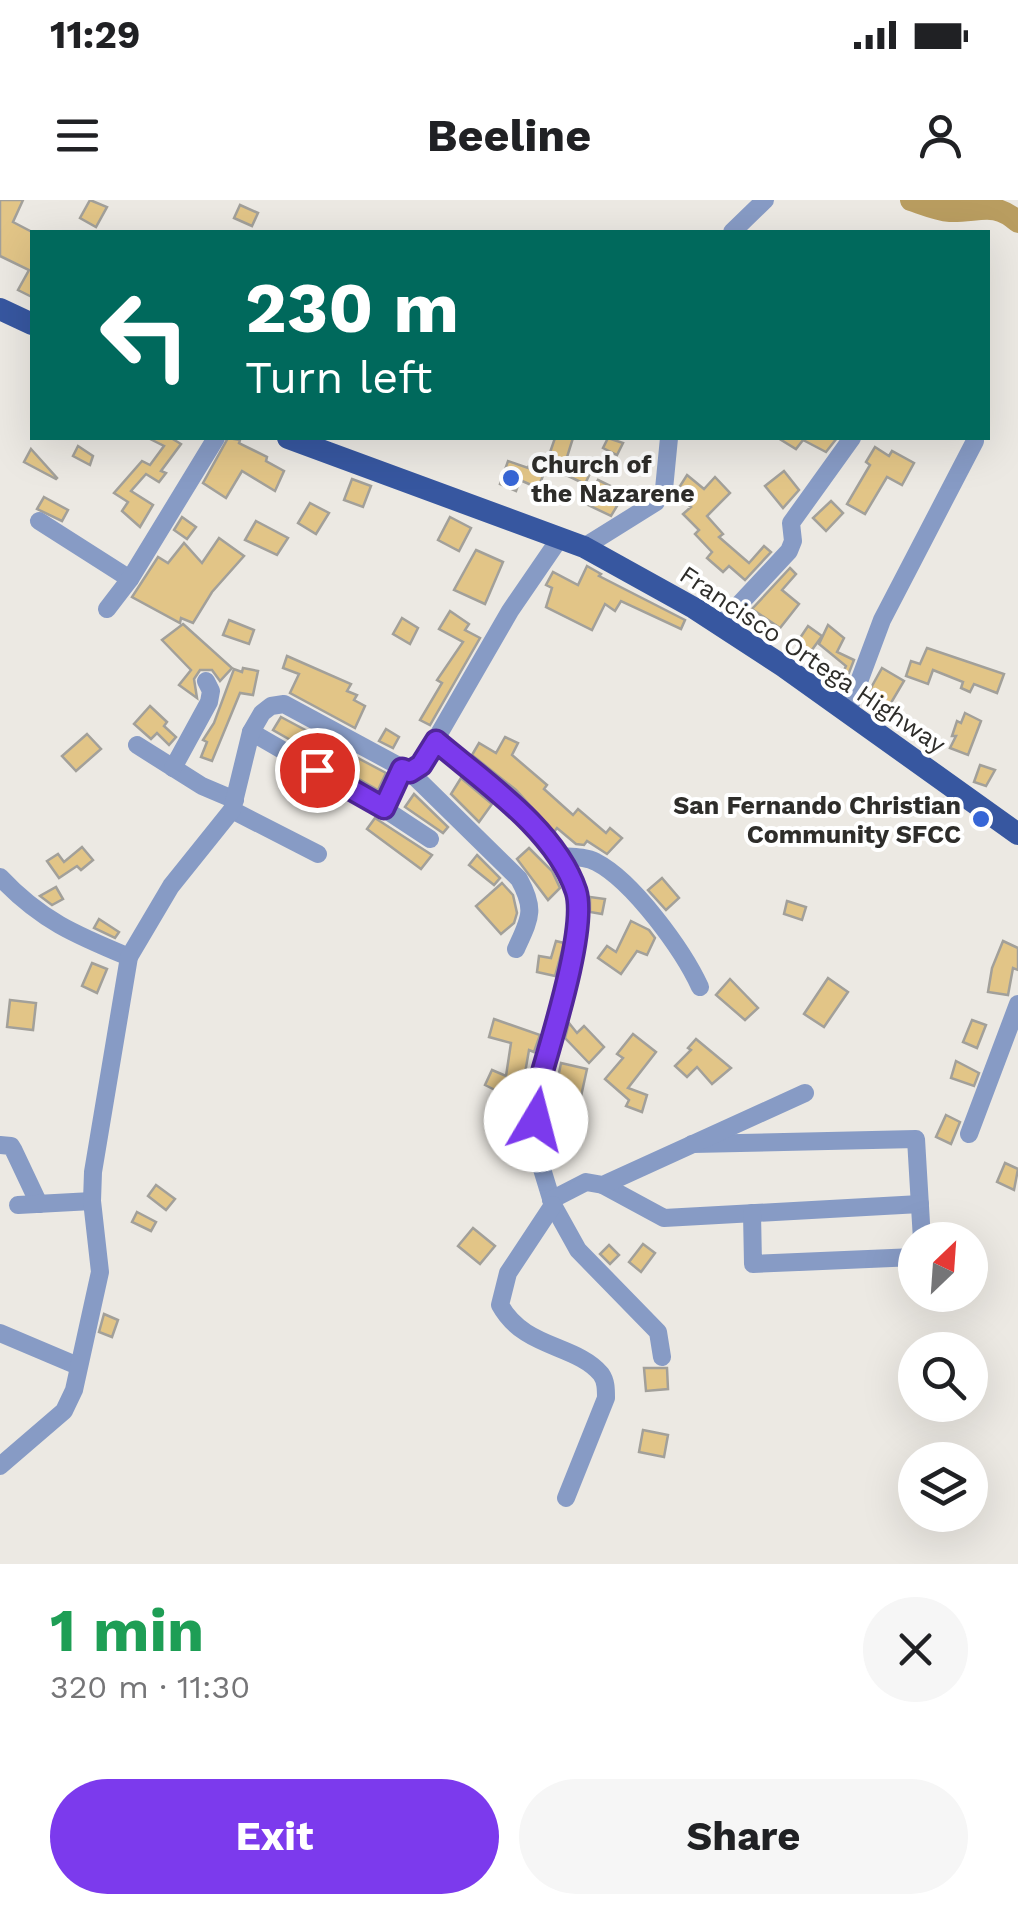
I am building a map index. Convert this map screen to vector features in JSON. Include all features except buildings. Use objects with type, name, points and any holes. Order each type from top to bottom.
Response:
[{"type":"main road","points":[[0,309],[30,323]]},
{"type":"main road","name":"Francisco Ortega Highway","points":[[293,440],[584,547],[720,625],[1018,834]]},
{"type":"street","points":[[734,230],[765,200]]},
{"type":"street","points":[[107,609],[130,580],[215,440]]},
{"type":"street","points":[[584,547],[656,502],[664,488],[669,440]]},
{"type":"street","points":[[720,625],[790,552],[791,523],[851,440]]},
{"type":"street","points":[[848,712],[882,620],[975,441]]},
{"type":"street","points":[[39,521],[130,580]]},
{"type":"street","points":[[384,808],[406,770],[421,765],[510,610],[560,538]]},
{"type":"street","points":[[173,768],[209,702],[211,691],[206,681]]},
{"type":"street","points":[[0,1466],[64,1411],[74,1390],[100,1272],[92,1201],[94,1172],[129,957],[171,886],[234,805],[251,732],[262,713],[284,704],[406,770],[519,879],[530,900],[530,916],[516,948]]},
{"type":"street","points":[[251,732],[384,808],[430,839]]},
{"type":"street","points":[[436,741],[514,806],[558,856],[577,894],[578,939],[536,1094],[535,1146],[552,1202],[578,1250],[658,1332],[662,1357]]},
{"type":"street","points":[[137,744],[318,854]]},
{"type":"street","points":[[558,856],[592,860],[631,890],[685,958],[700,988]]},
{"type":"street","points":[[0,877],[25,905],[70,932],[129,957]]},
{"type":"street","points":[[969,1134],[1018,1004]]},
{"type":"street","points":[[603,1185],[806,1093]]},
{"type":"street","points":[[692,1144],[916,1139],[921,1222]]},
{"type":"street","points":[[0,1145],[11,1146],[39,1204]]},
{"type":"street","points":[[566,1498],[606,1398],[606,1383],[592,1367],[509,1322],[500,1305],[508,1273],[552,1202],[586,1182],[603,1185],[664,1218],[920,1204]]},
{"type":"street","points":[[18,1205],[92,1201]]},
{"type":"street","points":[[752,1214],[753,1264],[898,1258]]},
{"type":"street","points":[[0,1333],[78,1366]]},
{"type":"waterway","points":[[911,200],[950,211],[994,209],[1018,222]]},
{"type":"place","name":"Church of the Nazarene","points":[[511,478]]},
{"type":"place","name":"San Fernando Christian Community SFCC","points":[[981,819]]},
{"type":"route","points":[[317,770],[384,808],[402,769],[410,772],[421,765],[436,741],[514,806],[558,856],[577,894],[578,939],[536,1094],[536,1120]]}]
